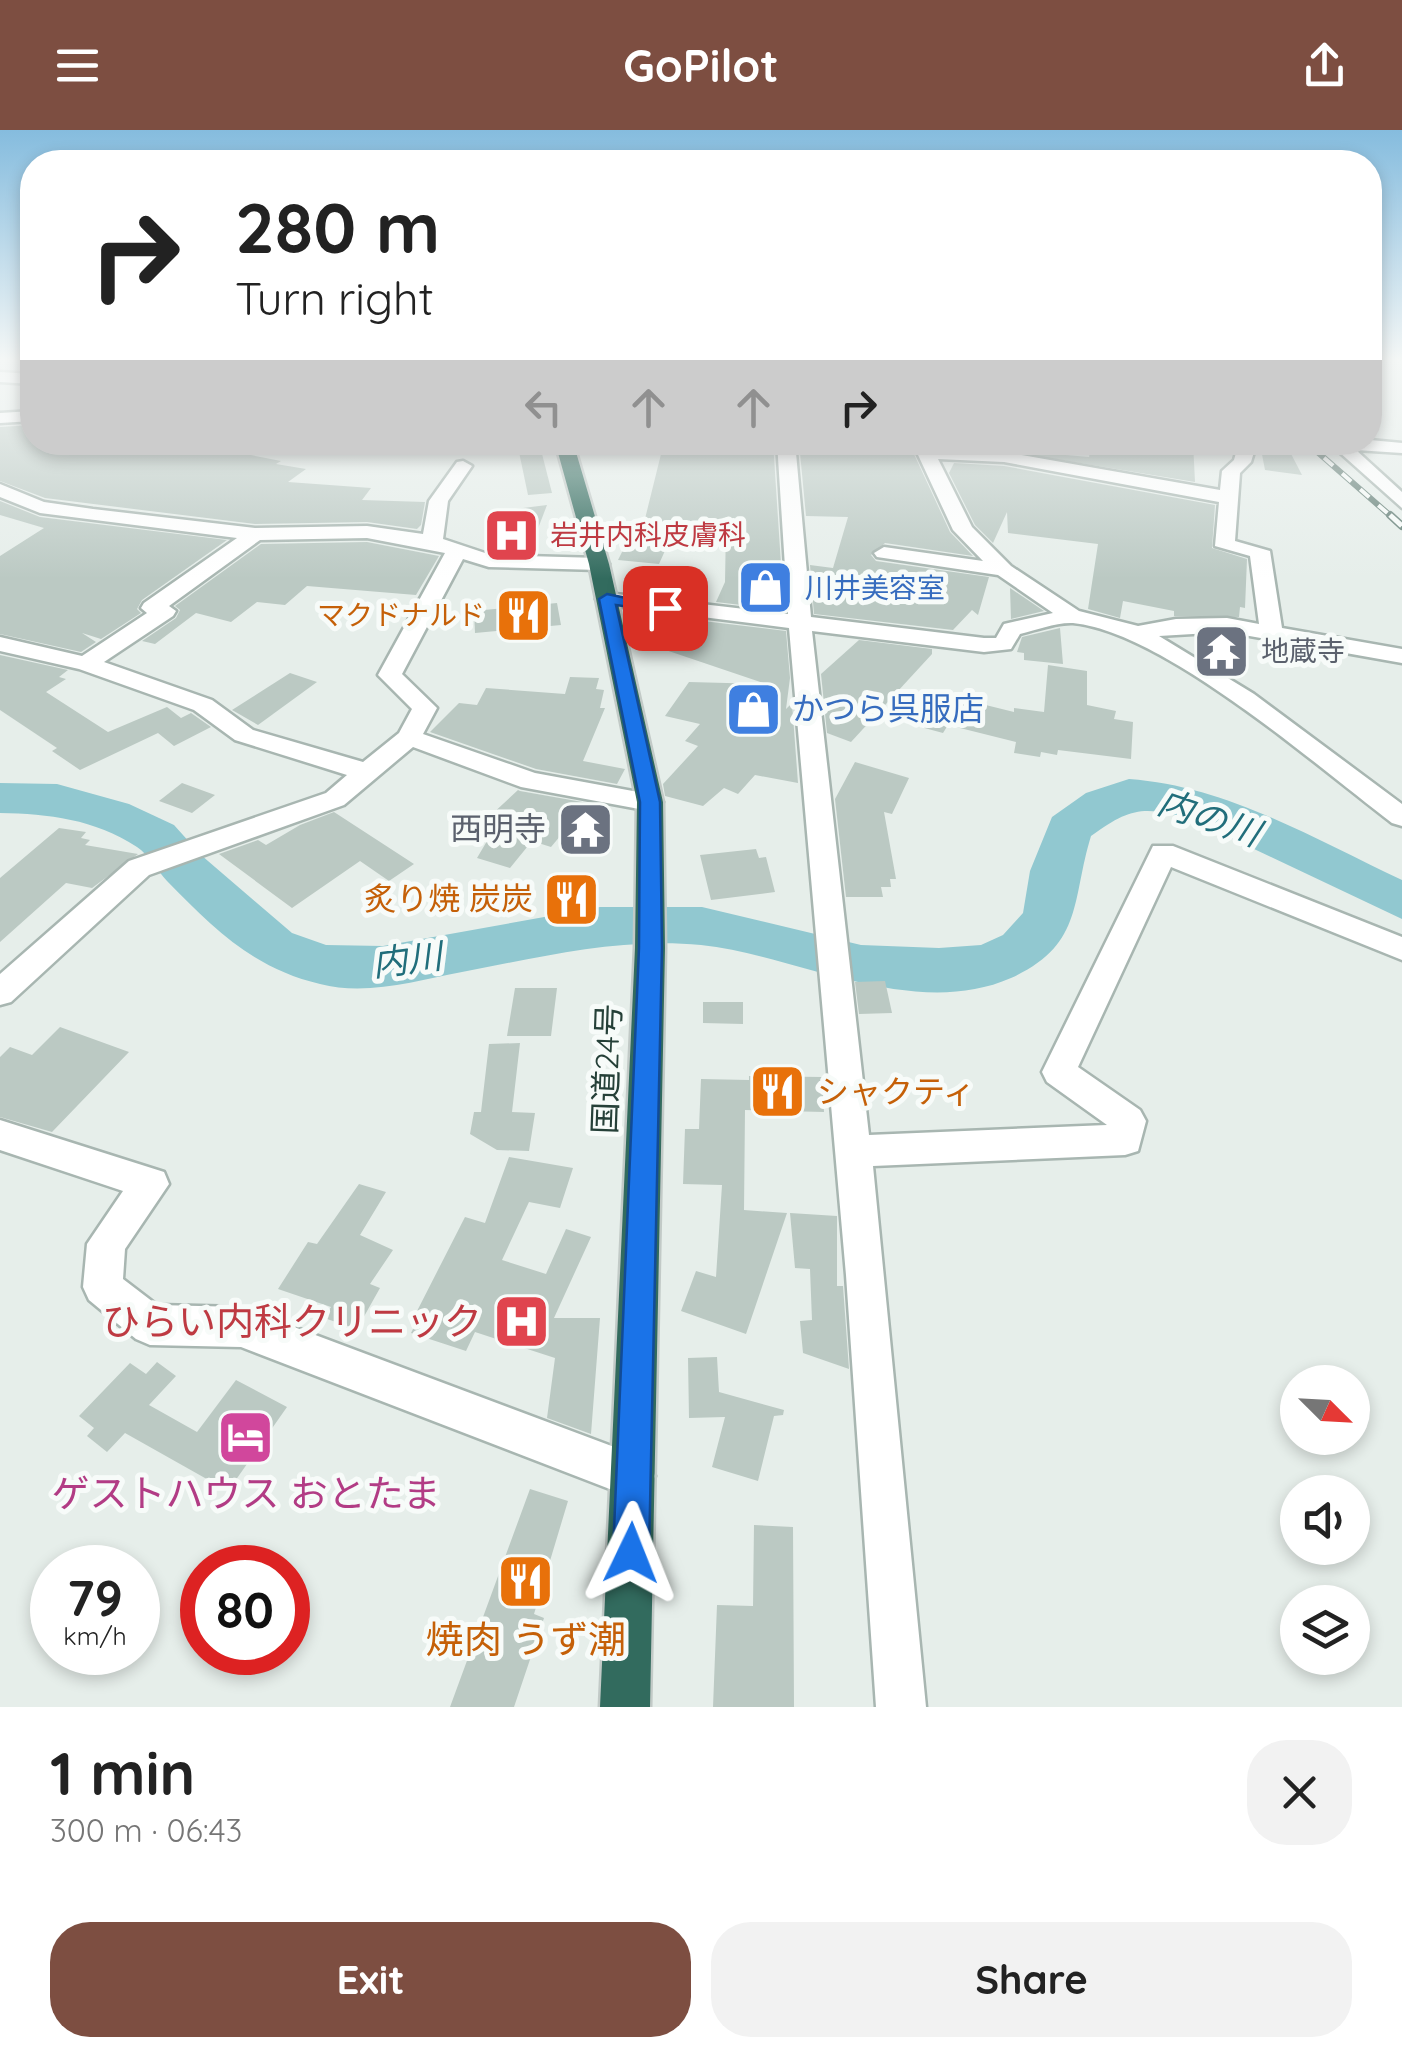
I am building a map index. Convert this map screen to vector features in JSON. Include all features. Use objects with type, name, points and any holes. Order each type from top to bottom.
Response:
[{"type":"highway","name":"国道24号","points":[[568,455],[607,599],[650,802],[652,898],[625,1707]]},
{"type":"street","points":[[787,455],[900,1707]]},
{"type":"street","points":[[928,455],[963,530],[1004,570],[1071,616],[1138,633],[1246,699],[1402,817]]},
{"type":"street","points":[[980,455],[1231,498]]},
{"type":"street","points":[[1066,468],[1081,455]]},
{"type":"street","points":[[1244,455],[1242,462],[1231,470],[1225,546],[1260,550],[1271,632]]},
{"type":"street","points":[[1352,455],[1402,502]]},
{"type":"street","points":[[433,542],[430,517],[438,499],[463,466]]},
{"type":"street","points":[[0,490],[40,507],[255,534],[366,532],[433,542],[489,560],[598,564]]},
{"type":"street","points":[[86,664],[165,612],[152,608],[255,534]]},
{"type":"street","points":[[0,993],[138,868],[335,799],[409,737],[426,708],[390,674],[456,552]]},
{"type":"street","points":[[884,553],[1004,570]]},
{"type":"street","points":[[607,599],[984,645],[1003,644],[1012,628],[1071,616]]},
{"type":"street","points":[[1138,633],[1176,626],[1271,632],[1402,656]]},
{"type":"street","points":[[0,644],[86,664],[203,705],[244,735],[369,773]]},
{"type":"street","points":[[409,737],[530,781],[650,802]]},
{"type":"street","points":[[852,1152],[951,1144],[1125,1140],[1128,1121],[1059,1072],[1164,853],[1402,949]]},
{"type":"street","points":[[0,1136],[151,1184],[106,1244],[102,1287],[150,1325],[241,1327],[633,1476]]},
{"type":"building","points":[[0,433],[20,433],[20,455],[251,455],[306,469],[288,482],[371,488],[362,500],[425,502],[417,529],[367,522],[255,524],[45,498],[0,481]]},
{"type":"building","points":[[520,455],[542,455],[552,493],[528,495]]},
{"type":"building","points":[[661,455],[774,455],[784,610],[716,602],[725,582],[726,526],[677,524],[659,564],[618,560],[629,538],[640,539]]},
{"type":"building","points":[[800,455],[914,455],[950,532],[973,556],[885,543],[871,555],[876,561],[989,577],[978,615],[972,610],[953,630],[814,614],[810,565],[833,568],[848,517],[806,516]]},
{"type":"building","points":[[1032,455],[1194,455],[1195,482]]},
{"type":"building","points":[[1262,455],[1292,455],[1302,475],[1265,470]]},
{"type":"building","points":[[954,463],[1004,466],[1215,505],[1212,548],[1247,559],[1245,608],[1240,607],[1239,617],[1174,616],[1174,611],[1123,601],[1120,618],[1088,609],[1098,544],[1008,533],[1007,512],[993,543],[975,525],[949,473]]},
{"type":"building","points":[[0,501],[40,517],[227,540],[142,600],[137,609],[141,613],[101,639],[82,633],[96,642],[81,652],[0,634],[0,556],[44,528],[0,515]]},
{"type":"building","points":[[547,505],[534,539],[528,539],[523,552],[498,551],[515,509]]},
{"type":"building","points":[[367,542],[439,556],[416,595],[307,586],[285,605],[257,602],[231,622],[196,613],[155,644],[142,641],[176,618],[180,610],[175,606],[261,544]]},
{"type":"building","points":[[1010,588],[1044,611],[1011,619]]},
{"type":"building","points":[[557,603],[561,625],[475,633],[474,611]]},
{"type":"building","points":[[664,617],[694,627],[703,621],[786,631],[790,678],[786,709],[792,703],[798,783],[755,775],[738,794],[724,788],[703,806],[665,796],[663,784],[698,746],[685,741],[700,724],[665,716],[689,682],[766,684],[636,640]]},
{"type":"building","points":[[1060,628],[1063,664],[1024,660],[1024,653],[1017,652],[1022,637]]},
{"type":"building","points":[[859,640],[932,649],[932,654],[851,742],[827,733],[821,674]]},
{"type":"building","points":[[0,655],[68,670],[59,677],[66,679],[46,692],[108,732],[167,707],[181,718],[191,713],[211,727],[174,746],[158,733],[80,770],[52,751],[57,748],[0,710]]},
{"type":"building","points":[[1048,665],[1087,671],[1087,705],[1116,711],[1114,719],[1133,722],[1131,759],[1058,750],[1057,755],[1041,752],[1040,757],[1014,753],[1016,742],[948,725],[943,733],[917,726],[937,693],[1014,712],[1014,708],[1044,712]]},
{"type":"building","points":[[290,673],[317,682],[258,725],[232,710]]},
{"type":"building","points":[[570,677],[599,678],[596,689],[604,690],[600,708],[605,708],[583,761],[625,769],[617,784],[536,769],[430,732],[459,703],[477,705],[486,688],[565,694]]},
{"type":"building","points":[[855,762],[909,778],[892,814],[884,812],[896,879],[890,879],[891,887],[881,887],[883,897],[846,897],[835,799]]},
{"type":"building","points":[[182,783],[215,795],[192,813],[159,801]]},
{"type":"building","points":[[518,790],[605,806],[585,842],[561,835],[551,847],[532,841],[510,868],[477,858],[490,836],[476,829]]},
{"type":"building","points":[[334,812],[414,864],[389,881],[360,861],[292,908],[219,854],[258,840],[266,845],[300,825]]},
{"type":"building","points":[[59,828],[86,832],[81,838],[90,840],[85,845],[138,854],[92,888],[66,883],[0,942],[0,878]]},
{"type":"building","points":[[756,849],[759,858],[766,857],[775,892],[711,900],[700,855]]},
{"type":"building","points":[[885,981],[892,1013],[859,1014],[855,982]]},
{"type":"building","points":[[515,988],[557,988],[551,1036],[507,1036]]},
{"type":"building","points":[[703,1002],[743,1002],[743,1024],[703,1023]]},
{"type":"building","points":[[60,1027],[129,1052],[52,1132],[0,1117],[0,1057],[10,1047],[32,1055]]},
{"type":"building","points":[[520,1043],[512,1112],[535,1113],[529,1151],[497,1150],[470,1134],[474,1112],[481,1112],[489,1044]]},
{"type":"building","points":[[749,1076],[822,1077],[824,1112],[745,1110],[744,1210],[787,1213],[746,1334],[681,1311],[696,1271],[716,1277],[722,1185],[683,1184],[685,1129],[699,1129],[701,1079],[749,1080]]},
{"type":"building","points":[[509,1157],[573,1168],[560,1208],[529,1202],[502,1260],[546,1274],[566,1229],[591,1237],[554,1318],[600,1318],[591,1434],[547,1418],[555,1358],[475,1332],[466,1351],[411,1333],[418,1319],[414,1317],[465,1217],[485,1223]]},
{"type":"building","points":[[359,1184],[386,1192],[360,1235],[393,1250],[370,1284],[380,1288],[357,1329],[324,1318],[331,1307],[278,1289],[308,1242],[317,1244]]},
{"type":"building","points":[[790,1213],[837,1216],[837,1286],[843,1286],[849,1369],[803,1353],[800,1321],[812,1320],[810,1269],[795,1268]]},
{"type":"building","points":[[717,1357],[719,1392],[784,1410],[783,1415],[774,1416],[758,1481],[712,1467],[725,1417],[689,1418],[688,1358]]},
{"type":"building","points":[[157,1362],[176,1376],[149,1405],[197,1432],[236,1380],[287,1407],[228,1491],[125,1433],[107,1452],[87,1436],[94,1428],[79,1416],[130,1363],[146,1374]]},
{"type":"building","points":[[530,1489],[568,1501],[534,1614],[544,1618],[514,1707],[450,1707]]},
{"type":"building","points":[[754,1525],[793,1527],[794,1707],[713,1707],[717,1605],[753,1606]]},
{"type":"waterway","name":"内川","points":[[0,798],[57,799],[112,815],[157,837],[183,867],[273,947],[324,965],[383,967],[600,926],[702,926],[861,965],[939,969],[988,965],[1022,949],[1048,919],[1055,871],[1069,828],[1103,804],[1129,794],[1171,797],[1216,812],[1402,901]]},
{"type":"railway","points":[[1321,455],[1393,518]]},
{"type":"railway","points":[[1390,515],[1402,526]]},
{"type":"place","name":"岩井内科皮膚科","points":[[511,535]]},
{"type":"place","name":"川井美容室","points":[[766,588]]},
{"type":"place","name":"マクドナルド","points":[[524,615]]},
{"type":"place","name":"地蔵寺","points":[[1222,651]]},
{"type":"place","name":"かつら呉服店","points":[[753,709]]},
{"type":"place","name":"西明寺","points":[[585,829]]},
{"type":"place","name":"炙り焼 炭炭","points":[[572,899]]},
{"type":"place","name":"シャクティ","points":[[778,1092]]},
{"type":"place","name":"ひらい内科クリニック","points":[[521,1322]]},
{"type":"place","name":"ゲストハウス おとたま","points":[[246,1437]]},
{"type":"place","name":"焼肉 うず潮","points":[[526,1582]]},
{"type":"route","points":[[631,1553],[652,898],[650,802],[607,599],[665,608]]},
{"type":"water label","name":"内の川","points":[[1209,818]]}]
